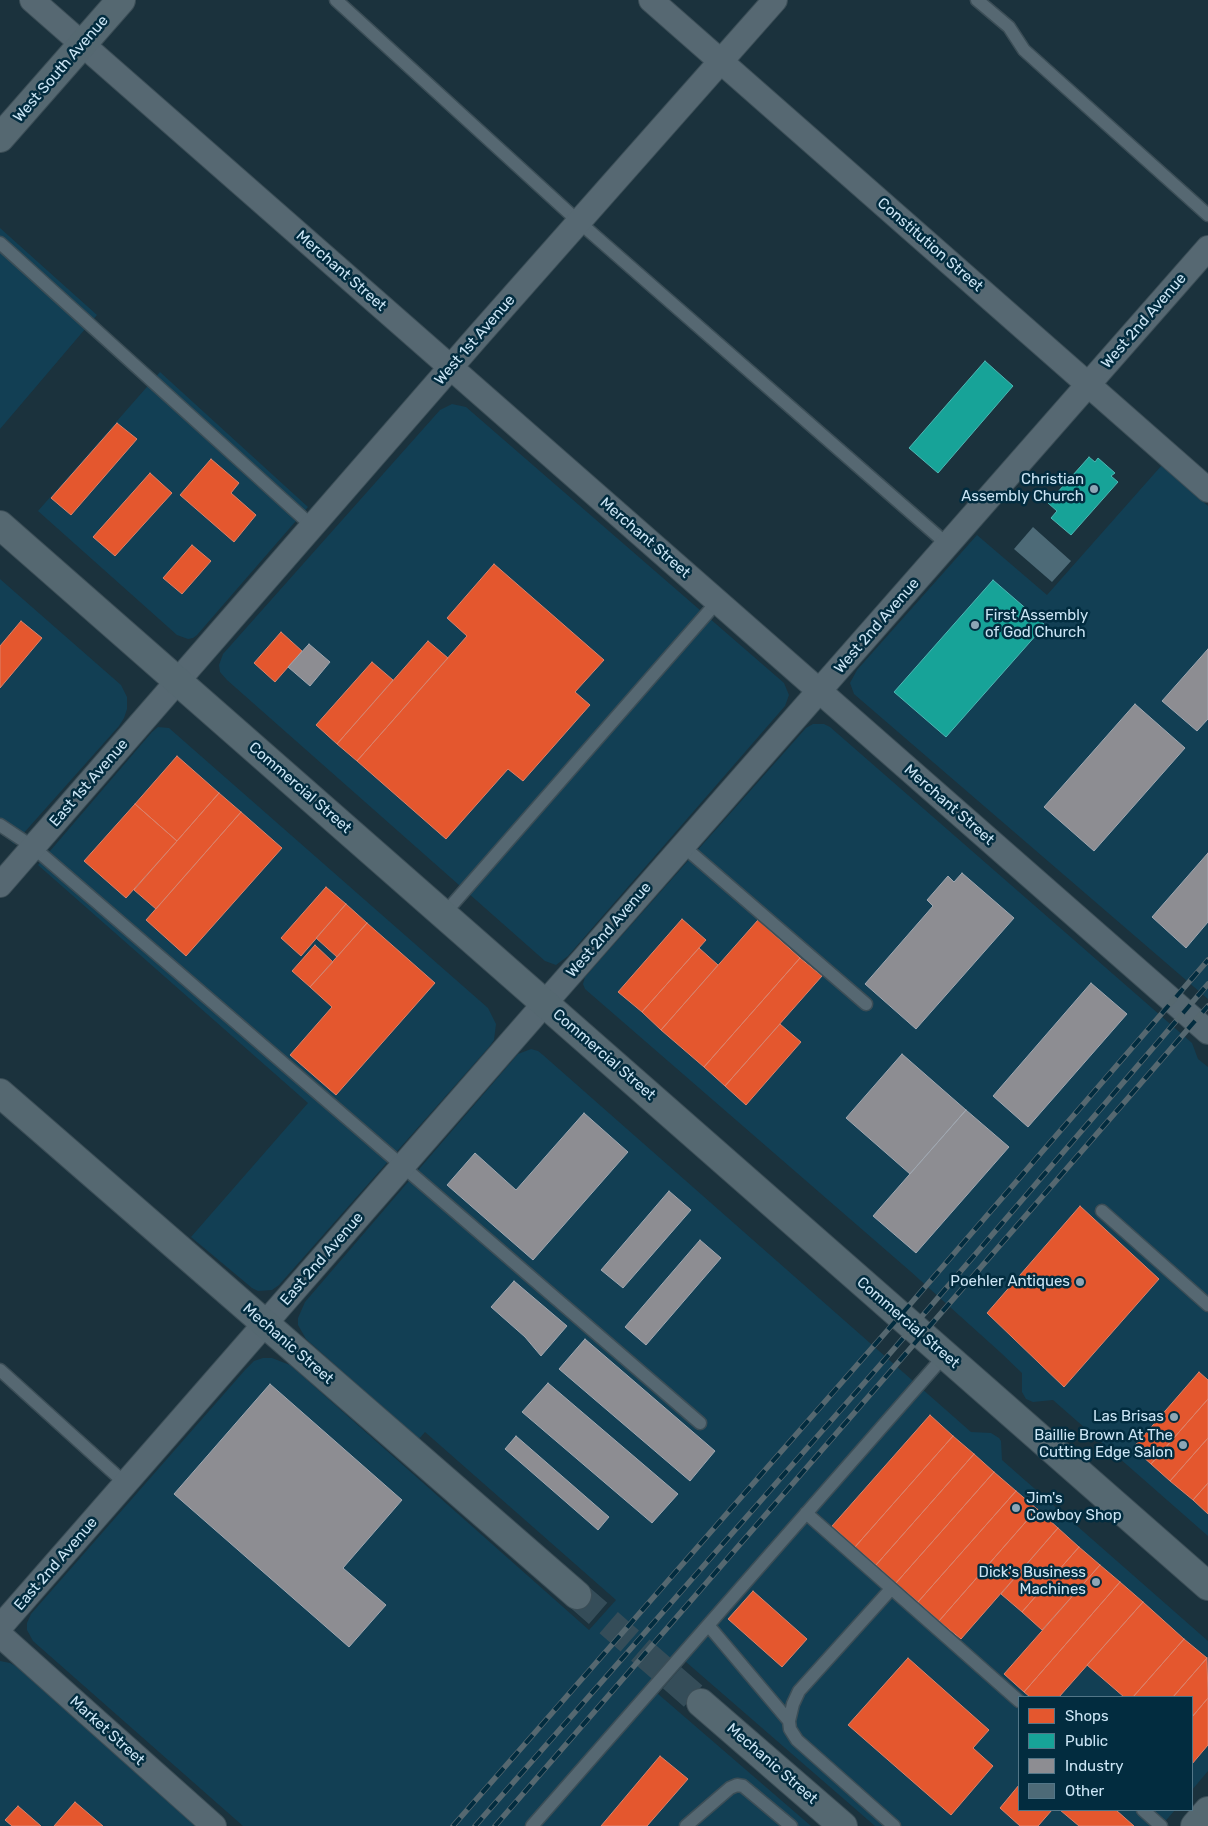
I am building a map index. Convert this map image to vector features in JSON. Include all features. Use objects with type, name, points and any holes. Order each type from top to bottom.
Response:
[{"type":"main road","name":"West South Avenue","points":[[0,138],[121,0]]},
{"type":"main road","name":"Commercial Street","points":[[0,525],[1208,1586]]},
{"type":"main road","name":"Mechanic Street","points":[[0,1094],[577,1595]]},
{"type":"main road","name":"Mechanic Street","points":[[701,1703],[843,1826]]},
{"type":"main road","points":[[1194,1826],[1208,1811]]},
{"type":"street","name":"Merchant Street","points":[[32,0],[1208,1032]]},
{"type":"street","name":"Constitution Street","points":[[651,0],[1208,490]]},
{"type":"street","name":"West 1st Avenue","points":[[178,681],[775,0]]},
{"type":"street","name":"West 2nd Avenue","points":[[545,1003],[1208,248]]},
{"type":"street","name":"East 1st Avenue","points":[[0,885],[178,681]]},
{"type":"street","name":"East 2nd Avenue","points":[[0,1628],[545,1003]]},
{"type":"street","name":"Market Street","points":[[0,1635],[214,1826]]},
{"type":"lane","points":[[336,0],[579,222],[948,545]]},
{"type":"lane","points":[[977,0],[1009,27],[1024,50],[1208,215]]},
{"type":"lane","points":[[0,243],[312,526]]},
{"type":"lane","points":[[444,914],[717,602]]},
{"type":"lane","points":[[0,826],[33,847],[700,1423]]},
{"type":"lane","points":[[683,846],[866,1004]]},
{"type":"lane","points":[[1102,1211],[1208,1305]]},
{"type":"lane","points":[[532,1826],[945,1355]]},
{"type":"lane","points":[[0,1370],[126,1484]]},
{"type":"lane","points":[[806,1514],[1018,1700]]},
{"type":"lane","points":[[892,1588],[799,1691],[793,1704],[789,1721],[790,1729],[797,1740],[894,1826]]},
{"type":"lane","points":[[708,1625],[789,1721]]},
{"type":"lane","points":[[686,1826],[730,1788],[737,1785],[743,1786],[791,1826]]},
{"type":"lane","points":[[1144,1811],[1161,1826]]},
{"type":"shaded area","points":[[0,228],[97,315],[0,429]]},
{"type":"shaded area","points":[[160,372],[308,507],[197,635],[188,639],[177,635],[38,511]]},
{"type":"shaded area","points":[[452,404],[466,407],[784,683],[789,695],[785,706],[568,956],[556,965],[545,961],[220,672],[219,665],[223,654],[440,410]]},
{"type":"shaded area","points":[[1162,465],[1208,506],[1208,999],[854,694],[850,683],[857,670],[977,535],[1047,595]]},
{"type":"shaded area","points":[[0,579],[121,685],[127,697],[127,709],[119,726],[14,844],[0,832]]},
{"type":"shaded area","points":[[813,724],[824,724],[830,727],[1192,1043],[1198,1059],[1208,1067],[1208,1536],[1053,1400],[1033,1402],[1026,1399],[1022,1392],[1022,1373],[1000,1352],[910,1271],[585,989],[583,984],[585,977],[806,728]]},
{"type":"shaded area","points":[[158,727],[169,728],[488,1008],[496,1024],[494,1040],[489,1047],[279,1285],[272,1290],[258,1291],[252,1288],[191,1237],[308,1103],[38,865]]},
{"type":"shaded area","points":[[531,1049],[538,1051],[971,1432],[991,1433],[999,1438],[1001,1441],[1002,1460],[1208,1641],[1208,1771],[1193,1789],[1193,1696],[1018,1696],[1018,1811],[1174,1811],[1161,1826],[875,1826],[678,1655],[650,1687],[811,1826],[243,1826],[33,1641],[27,1630],[27,1623],[31,1614],[245,1370],[254,1361],[263,1358],[272,1358],[290,1365],[589,1630],[616,1600],[425,1432],[419,1439],[306,1339],[298,1325],[298,1318],[305,1302],[518,1054]]},
{"type":"shaded area","points":[[0,1661],[17,1667],[196,1826],[0,1826]]},
{"type":"building: Shops","points":[[117,423],[137,439],[71,515],[51,498]]},
{"type":"building: Shops","points":[[211,459],[239,483],[231,493],[256,515],[234,542],[180,495]]},
{"type":"building: Shops","points":[[150,473],[172,493],[115,556],[93,537]]},
{"type":"building: Shops","points":[[192,545],[211,561],[182,594],[163,578]]},
{"type":"building: Shops","points":[[494,564],[604,660],[575,692],[590,705],[523,781],[508,769],[446,839],[357,761],[467,636],[447,618]]},
{"type":"building: Shops","points":[[21,621],[42,638],[0,688],[0,646]]},
{"type":"building: Shops","points":[[281,632],[302,651],[275,682],[254,663]]},
{"type":"building: Shops","points":[[428,641],[448,658],[357,761],[337,744]]},
{"type":"building: Shops","points":[[372,662],[393,680],[337,744],[316,725]]},
{"type":"building: Shops","points":[[177,756],[219,793],[177,841],[135,804]]},
{"type":"building: Shops","points":[[219,793],[241,812],[156,909],[134,890]]},
{"type":"building: Shops","points":[[135,804],[177,841],[126,898],[84,861]]},
{"type":"building: Shops","points":[[241,812],[282,848],[186,956],[146,920]]},
{"type":"building: Shops","points":[[326,887],[346,904],[301,956],[281,938]]},
{"type":"building: Shops","points":[[346,904],[367,923],[337,957],[316,938]]},
{"type":"building: Shops","points":[[682,919],[706,940],[642,1012],[618,992]]},
{"type":"building: Shops","points":[[758,920],[800,958],[704,1067],[661,1030]]},
{"type":"building: Shops","points":[[367,923],[435,983],[336,1095],[290,1055],[332,1007],[310,987]]},
{"type":"building: Shops","points":[[315,945],[333,962],[310,987],[292,971]]},
{"type":"building: Shops","points":[[699,948],[718,965],[661,1030],[642,1012]]},
{"type":"building: Shops","points":[[800,958],[822,976],[725,1086],[704,1067]]},
{"type":"building: Shops","points":[[780,1024],[801,1042],[746,1105],[725,1086]]},
{"type":"building: Shops","points":[[1080,1206],[1159,1279],[1064,1387],[987,1313]]},
{"type":"building: Shops","points":[[1199,1372],[1208,1380],[1208,1399],[1151,1464],[1133,1448]]},
{"type":"building: Shops","points":[[1208,1399],[1208,1438],[1170,1481],[1151,1464]]},
{"type":"building: Shops","points":[[930,1415],[953,1436],[855,1547],[832,1526]]},
{"type":"building: Shops","points":[[953,1436],[974,1454],[876,1565],[855,1547]]},
{"type":"building: Shops","points":[[1208,1438],[1208,1483],[1193,1500],[1170,1481]]},
{"type":"building: Shops","points":[[974,1454],[994,1472],[896,1583],[876,1565]]},
{"type":"building: Shops","points":[[994,1472],[1016,1491],[918,1602],[896,1583]]},
{"type":"building: Shops","points":[[1208,1483],[1208,1514],[1193,1500]]},
{"type":"building: Shops","points":[[1016,1491],[1037,1509],[939,1621],[918,1602]]},
{"type":"building: Shops","points":[[1037,1509],[1058,1528],[961,1639],[939,1621]]},
{"type":"building: Shops","points":[[1058,1528],[1079,1547],[1022,1612],[1001,1594]]},
{"type":"building: Shops","points":[[1079,1547],[1100,1565],[1042,1630],[1022,1612]]},
{"type":"building: Shops","points":[[1100,1565],[1120,1582],[1024,1692],[1004,1674]]},
{"type":"building: Shops","points":[[1120,1582],[1143,1602],[1060,1696],[1029,1696],[1024,1692]]},
{"type":"building: Shops","points":[[753,1591],[807,1639],[782,1667],[728,1619]]},
{"type":"building: Shops","points":[[1143,1602],[1184,1639],[1134,1696],[1123,1696],[1087,1665]]},
{"type":"building: Shops","points":[[1184,1639],[1207,1658],[1174,1696],[1134,1696]]},
{"type":"building: Shops","points":[[908,1658],[989,1730],[973,1748],[993,1766],[951,1815],[848,1725]]},
{"type":"building: Shops","points":[[1207,1658],[1208,1698],[1193,1716],[1193,1696],[1174,1696]]},
{"type":"building: Shops","points":[[1208,1698],[1208,1745],[1193,1763],[1193,1716]]},
{"type":"building: Shops","points":[[660,1756],[688,1779],[647,1826],[601,1826]]},
{"type":"building: Shops","points":[[1018,1786],[1018,1811],[1051,1811],[1038,1826],[1020,1826],[1000,1808]]},
{"type":"building: Shops","points":[[75,1802],[103,1826],[54,1826]]},
{"type":"building: Shops","points":[[18,1806],[41,1826],[12,1826],[5,1820]]},
{"type":"building: Shops","points":[[1061,1811],[1117,1811],[1134,1826],[1079,1826]]},
{"type":"building: Public","points":[[985,361],[1013,386],[938,473],[909,448]]},
{"type":"building: Public","points":[[1089,457],[1095,462],[1098,458],[1115,473],[1111,476],[1118,482],[1071,535],[1051,518],[1057,511],[1048,503]]},
{"type":"building: Public","points":[[993,580],[1045,625],[946,737],[894,692]]},
{"type":"building: Industry","points":[[309,644],[330,662],[310,686],[288,667]]},
{"type":"building: Industry","points":[[1208,649],[1208,719],[1197,731],[1162,701]]},
{"type":"building: Industry","points":[[1135,704],[1185,748],[1094,851],[1044,807]]},
{"type":"building: Industry","points":[[1208,853],[1208,922],[1186,948],[1152,917]]},
{"type":"building: Industry","points":[[962,873],[1014,918],[916,1029],[865,984],[933,906],[927,900],[948,876],[954,882]]},
{"type":"building: Industry","points":[[1091,983],[1127,1014],[1028,1127],[993,1096]]},
{"type":"building: Industry","points":[[902,1054],[966,1110],[910,1174],[846,1118]]},
{"type":"building: Industry","points":[[966,1110],[1009,1147],[916,1253],[873,1216]]},
{"type":"building: Industry","points":[[584,1113],[628,1152],[533,1260],[447,1185],[475,1153],[516,1190]]},
{"type":"building: Industry","points":[[669,1191],[691,1210],[623,1288],[601,1270]]},
{"type":"building: Industry","points":[[700,1240],[721,1258],[646,1345],[625,1327]]},
{"type":"building: Industry","points":[[514,1281],[567,1326],[541,1356],[525,1337],[491,1307]]},
{"type":"building: Industry","points":[[585,1339],[715,1451],[690,1481],[559,1369]]},
{"type":"building: Industry","points":[[548,1383],[678,1494],[652,1523],[522,1412]]},
{"type":"building: Industry","points":[[270,1384],[402,1500],[343,1568],[386,1605],[349,1647],[174,1494]]},
{"type":"building: Industry","points":[[516,1436],[609,1517],[598,1530],[505,1449]]},
{"type":"building: Other","points":[[1033,527],[1071,561],[1052,582],[1014,549]]},
{"type":"tunnel","points":[[577,1595],[701,1703]]},
{"type":"railway","points":[[453,1826],[900,1316],[1208,960]]},
{"type":"railway","points":[[475,1826],[880,1365],[1208,984]]},
{"type":"railway","points":[[495,1826],[1208,1006]]},
{"type":"place","name":"Christian Assembly Church","points":[[1094,489]]},
{"type":"place","name":"First Assembly of God Church","points":[[975,625]]},
{"type":"place","name":"Poehler Antiques","points":[[1080,1282]]},
{"type":"place","name":"Las Brisas","points":[[1174,1417]]},
{"type":"place","name":"Baillie Brown At The Cutting Edge Salon","points":[[1183,1445]]},
{"type":"place","name":"Jim's Cowboy Shop","points":[[1016,1508]]},
{"type":"place","name":"Dick's Business Machines","points":[[1096,1582]]}]
